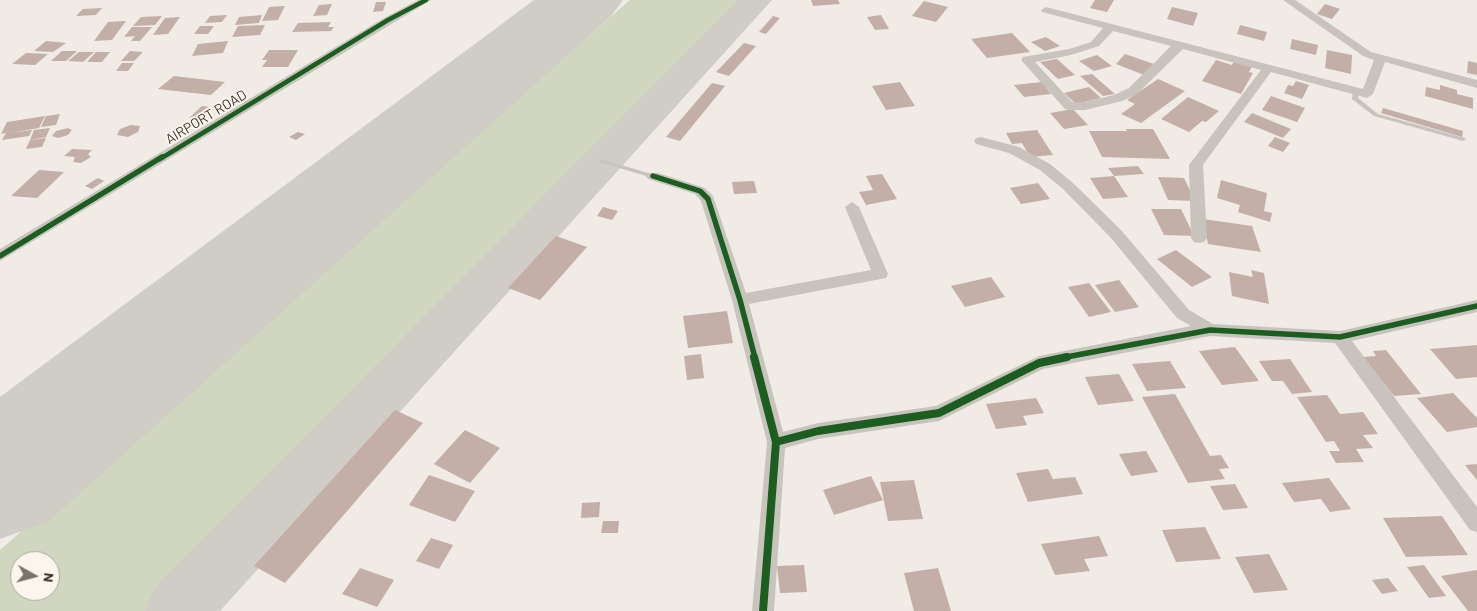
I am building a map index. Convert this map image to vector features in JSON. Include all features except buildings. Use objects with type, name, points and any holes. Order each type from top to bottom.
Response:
[{"type":"street","name":"AIRPORT ROAD","points":[[0,256],[388,20],[426,0]]},
{"type":"street","points":[[1279,0],[1290,2],[1354,46],[1380,59],[1477,84]]},
{"type":"street","points":[[1046,10],[1367,94],[1380,59]]},
{"type":"street","points":[[1111,27],[1095,44],[1070,52],[1027,60],[1069,106],[1085,106],[1118,98],[1133,91],[1174,49],[1182,45]]},
{"type":"street","points":[[1199,238],[1196,165],[1268,68]]},
{"type":"street","points":[[981,141],[1014,150],[1045,167],[1068,186],[1116,234],[1145,271],[1183,314],[1210,330]]},
{"type":"street","points":[[653,176],[700,191],[708,199],[740,300],[776,442],[763,611]]},
{"type":"street","points":[[740,300],[880,274],[852,207]]},
{"type":"street","points":[[776,442],[818,431],[938,414],[1039,362],[1210,330],[1272,336],[1340,336],[1477,306]]},
{"type":"street","points":[[1340,336],[1477,523]]},
{"type":"lane","points":[[1356,91],[1354,99],[1376,114],[1463,139]]},
{"type":"lane","points":[[601,161],[653,176]]},
{"type":"green space","points":[[630,0],[745,0],[163,611],[0,611],[0,550]]},
{"type":"taxiway","points":[[177,611],[756,0]]},
{"type":"runway","points":[[0,477],[584,0]]},
{"type":"cycle path","points":[[0,256],[388,20],[426,0]]},
{"type":"cycle path","points":[[653,176],[700,191],[708,199],[740,300],[776,442],[763,611]]},
{"type":"cycle path","points":[[776,442],[818,431],[939,413],[1039,363],[1170,336],[1210,330],[1272,335],[1340,337],[1477,306]]}]
